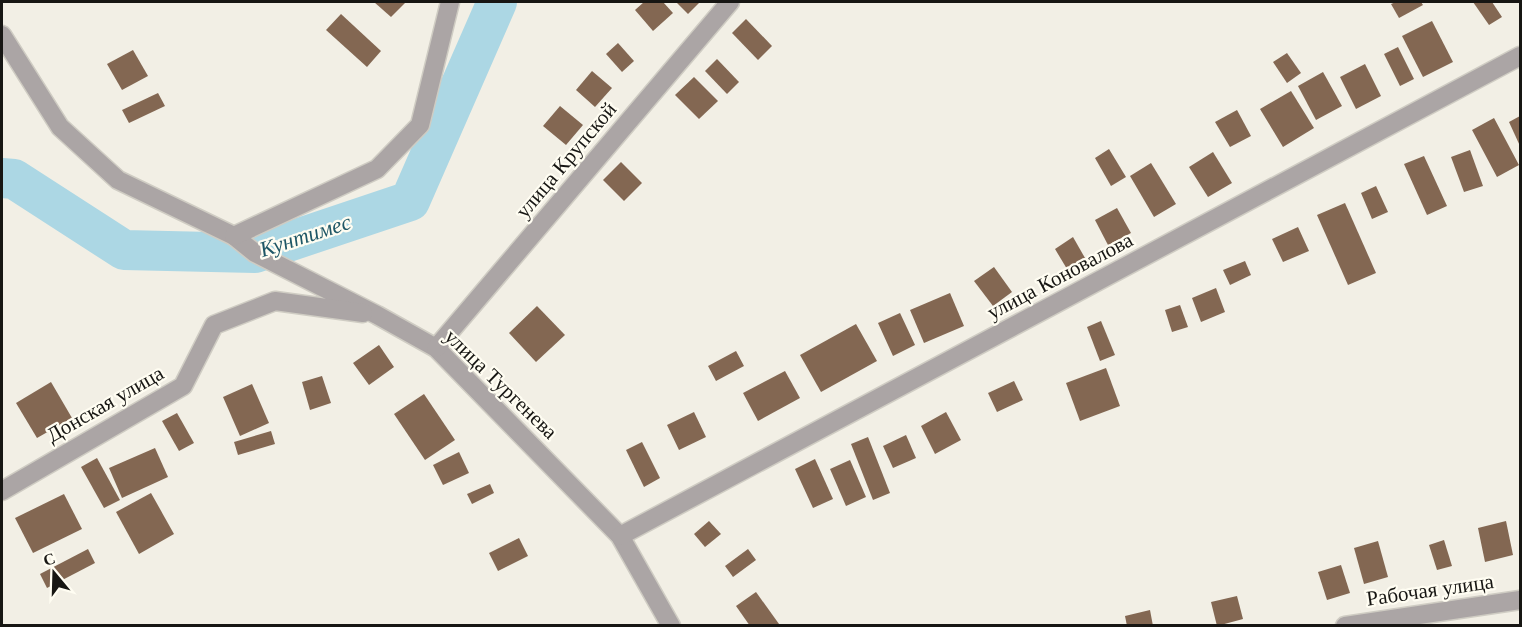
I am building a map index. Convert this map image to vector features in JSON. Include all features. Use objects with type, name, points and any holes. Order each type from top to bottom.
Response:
[{"type":"street","points":[[234,236],[377,169],[420,125],[450,2]]},
{"type":"street","name":"улица Крупской","points":[[436,348],[730,2]]},
{"type":"street","name":"улица Тургенева","points":[[2,35],[60,127],[118,180],[234,236],[255,253],[377,315],[436,348],[620,536],[671,626]]},
{"type":"street","name":"улица Коновалова","points":[[620,536],[1521,56]]},
{"type":"street","name":"Донская улица","points":[[2,491],[183,386],[214,325],[275,301],[377,315]]},
{"type":"street","name":"Рабочая улица","points":[[1346,626],[1521,600]]},
{"type":"building","points":[[374,2],[406,2],[391,17]]},
{"type":"building","points":[[644,2],[663,2],[673,13],[653,31],[635,10]]},
{"type":"building","points":[[676,2],[697,2],[699,3],[688,14]]},
{"type":"building","points":[[1421,2],[1423,5],[1399,18],[1391,4]]},
{"type":"building","points":[[1473,2],[1492,2],[1502,17],[1489,25]]},
{"type":"building","points":[[341,14],[381,51],[367,67],[326,30]]},
{"type":"building","points":[[746,19],[772,46],[758,60],[732,33]]},
{"type":"building","points":[[1432,21],[1453,62],[1423,77],[1402,36]]},
{"type":"building","points":[[618,43],[634,61],[622,72],[606,54]]},
{"type":"building","points":[[1398,47],[1414,79],[1400,86],[1384,54]]},
{"type":"building","points":[[133,50],[148,76],[122,90],[107,64]]},
{"type":"building","points":[[1287,53],[1301,73],[1287,83],[1273,62]]},
{"type":"building","points":[[717,59],[739,82],[727,94],[705,71]]},
{"type":"building","points":[[1365,64],[1381,96],[1356,109],[1340,77]]},
{"type":"building","points":[[592,71],[612,88],[595,107],[576,90]]},
{"type":"building","points":[[1323,72],[1342,106],[1316,120],[1298,86]]},
{"type":"building","points":[[694,77],[718,101],[699,119],[675,95]]},
{"type":"building","points":[[1291,91],[1314,128],[1283,147],[1260,109]]},
{"type":"building","points":[[158,93],[165,106],[129,123],[122,110]]},
{"type":"building","points":[[560,106],[583,125],[566,145],[543,126]]},
{"type":"building","points":[[1237,110],[1251,136],[1230,147],[1215,122]]},
{"type":"building","points":[[1520,116],[1520,146],[1509,122]]},
{"type":"building","points":[[1494,118],[1519,165],[1497,177],[1472,130]]},
{"type":"building","points":[[1109,149],[1126,177],[1111,186],[1095,158]]},
{"type":"building","points":[[1470,150],[1483,186],[1464,192],[1451,157]]},
{"type":"building","points":[[1213,152],[1232,183],[1208,197],[1189,167]]},
{"type":"building","points":[[1424,156],[1447,206],[1427,215],[1404,164]]},
{"type":"building","points":[[621,162],[642,183],[624,201],[603,180]]},
{"type":"building","points":[[1151,163],[1176,204],[1154,217],[1130,176]]},
{"type":"building","points":[[1376,186],[1388,212],[1372,219],[1361,193]]},
{"type":"building","points":[[1345,203],[1376,273],[1348,285],[1317,215]]},
{"type":"building","points":[[1117,208],[1131,233],[1108,245],[1095,220]]},
{"type":"building","points":[[1298,227],[1309,251],[1283,262],[1272,239]]},
{"type":"building","points":[[1073,237],[1085,258],[1067,269],[1055,249]]},
{"type":"building","points":[[1245,261],[1251,275],[1230,285],[1223,270]]},
{"type":"building","points":[[994,267],[1012,292],[993,306],[974,281]]},
{"type":"building","points":[[1216,288],[1225,312],[1201,322],[1192,298]]},
{"type":"building","points":[[950,293],[964,326],[924,343],[910,310]]},
{"type":"building","points":[[1180,305],[1188,327],[1172,332],[1165,310]]},
{"type":"building","points":[[537,306],[565,335],[536,362],[509,333]]},
{"type":"building","points":[[900,313],[915,345],[893,356],[878,323]]},
{"type":"building","points":[[1101,321],[1115,355],[1100,361],[1087,327]]},
{"type":"building","points":[[856,324],[877,361],[821,392],[800,355]]},
{"type":"building","points":[[379,345],[394,367],[369,385],[353,363]]},
{"type":"building","points":[[736,351],[744,366],[716,381],[708,366]]},
{"type":"building","points":[[1106,368],[1120,406],[1080,421],[1066,383]]},
{"type":"building","points":[[785,371],[800,398],[758,421],[743,393]]},
{"type":"building","points":[[322,376],[331,403],[310,410],[302,382]]},
{"type":"building","points":[[1014,381],[1023,400],[997,412],[988,393]]},
{"type":"building","points":[[51,382],[72,418],[37,438],[16,403]]},
{"type":"building","points":[[252,384],[269,423],[240,436],[223,397]]},
{"type":"building","points":[[424,394],[455,440],[425,460],[394,414]]},
{"type":"building","points":[[694,412],[706,437],[679,450],[667,425]]},
{"type":"building","points":[[946,412],[961,440],[935,454],[921,426]]},
{"type":"building","points":[[177,413],[194,443],[179,451],[162,421]]},
{"type":"building","points":[[271,431],[275,444],[238,455],[234,442]]},
{"type":"building","points":[[906,435],[916,458],[893,468],[883,446]]},
{"type":"building","points":[[868,437],[890,493],[873,500],[851,444]]},
{"type":"building","points":[[642,442],[660,478],[644,487],[626,450]]},
{"type":"building","points":[[155,448],[168,477],[122,498],[109,468]]},
{"type":"building","points":[[459,452],[469,473],[443,485],[433,465]]},
{"type":"building","points":[[97,458],[120,500],[104,508],[81,467]]},
{"type":"building","points":[[815,459],[833,499],[813,508],[795,469]]},
{"type":"building","points":[[850,460],[866,497],[846,506],[830,469]]},
{"type":"building","points":[[490,484],[494,493],[472,504],[467,494]]},
{"type":"building","points":[[151,493],[174,534],[139,554],[116,512]]},
{"type":"building","points":[[64,494],[82,529],[33,553],[15,518]]},
{"type":"building","points":[[709,521],[721,534],[705,547],[694,534]]},
{"type":"building","points":[[1506,521],[1513,555],[1485,562],[1478,528]]},
{"type":"building","points":[[519,538],[528,556],[498,571],[489,553]]},
{"type":"building","points":[[1444,540],[1452,566],[1437,570],[1429,545]]},
{"type":"building","points":[[1378,541],[1388,577],[1364,584],[1354,548]]},
{"type":"building","points":[[88,549],[95,563],[47,588],[40,574]]},
{"type":"building","points":[[748,549],[756,560],[733,577],[725,566]]},
{"type":"building","points":[[1341,565],[1350,593],[1327,600],[1318,572]]},
{"type":"building","points":[[756,592],[779,624],[777,626],[750,626],[736,606]]},
{"type":"building","points":[[1237,596],[1243,619],[1217,626],[1211,602]]},
{"type":"building","points":[[1150,610],[1153,626],[1127,626],[1125,616]]},
{"type":"waterway","name":"Кунтимес","points":[[2,178],[14,179],[124,250],[255,253],[410,201],[497,2]]}]
